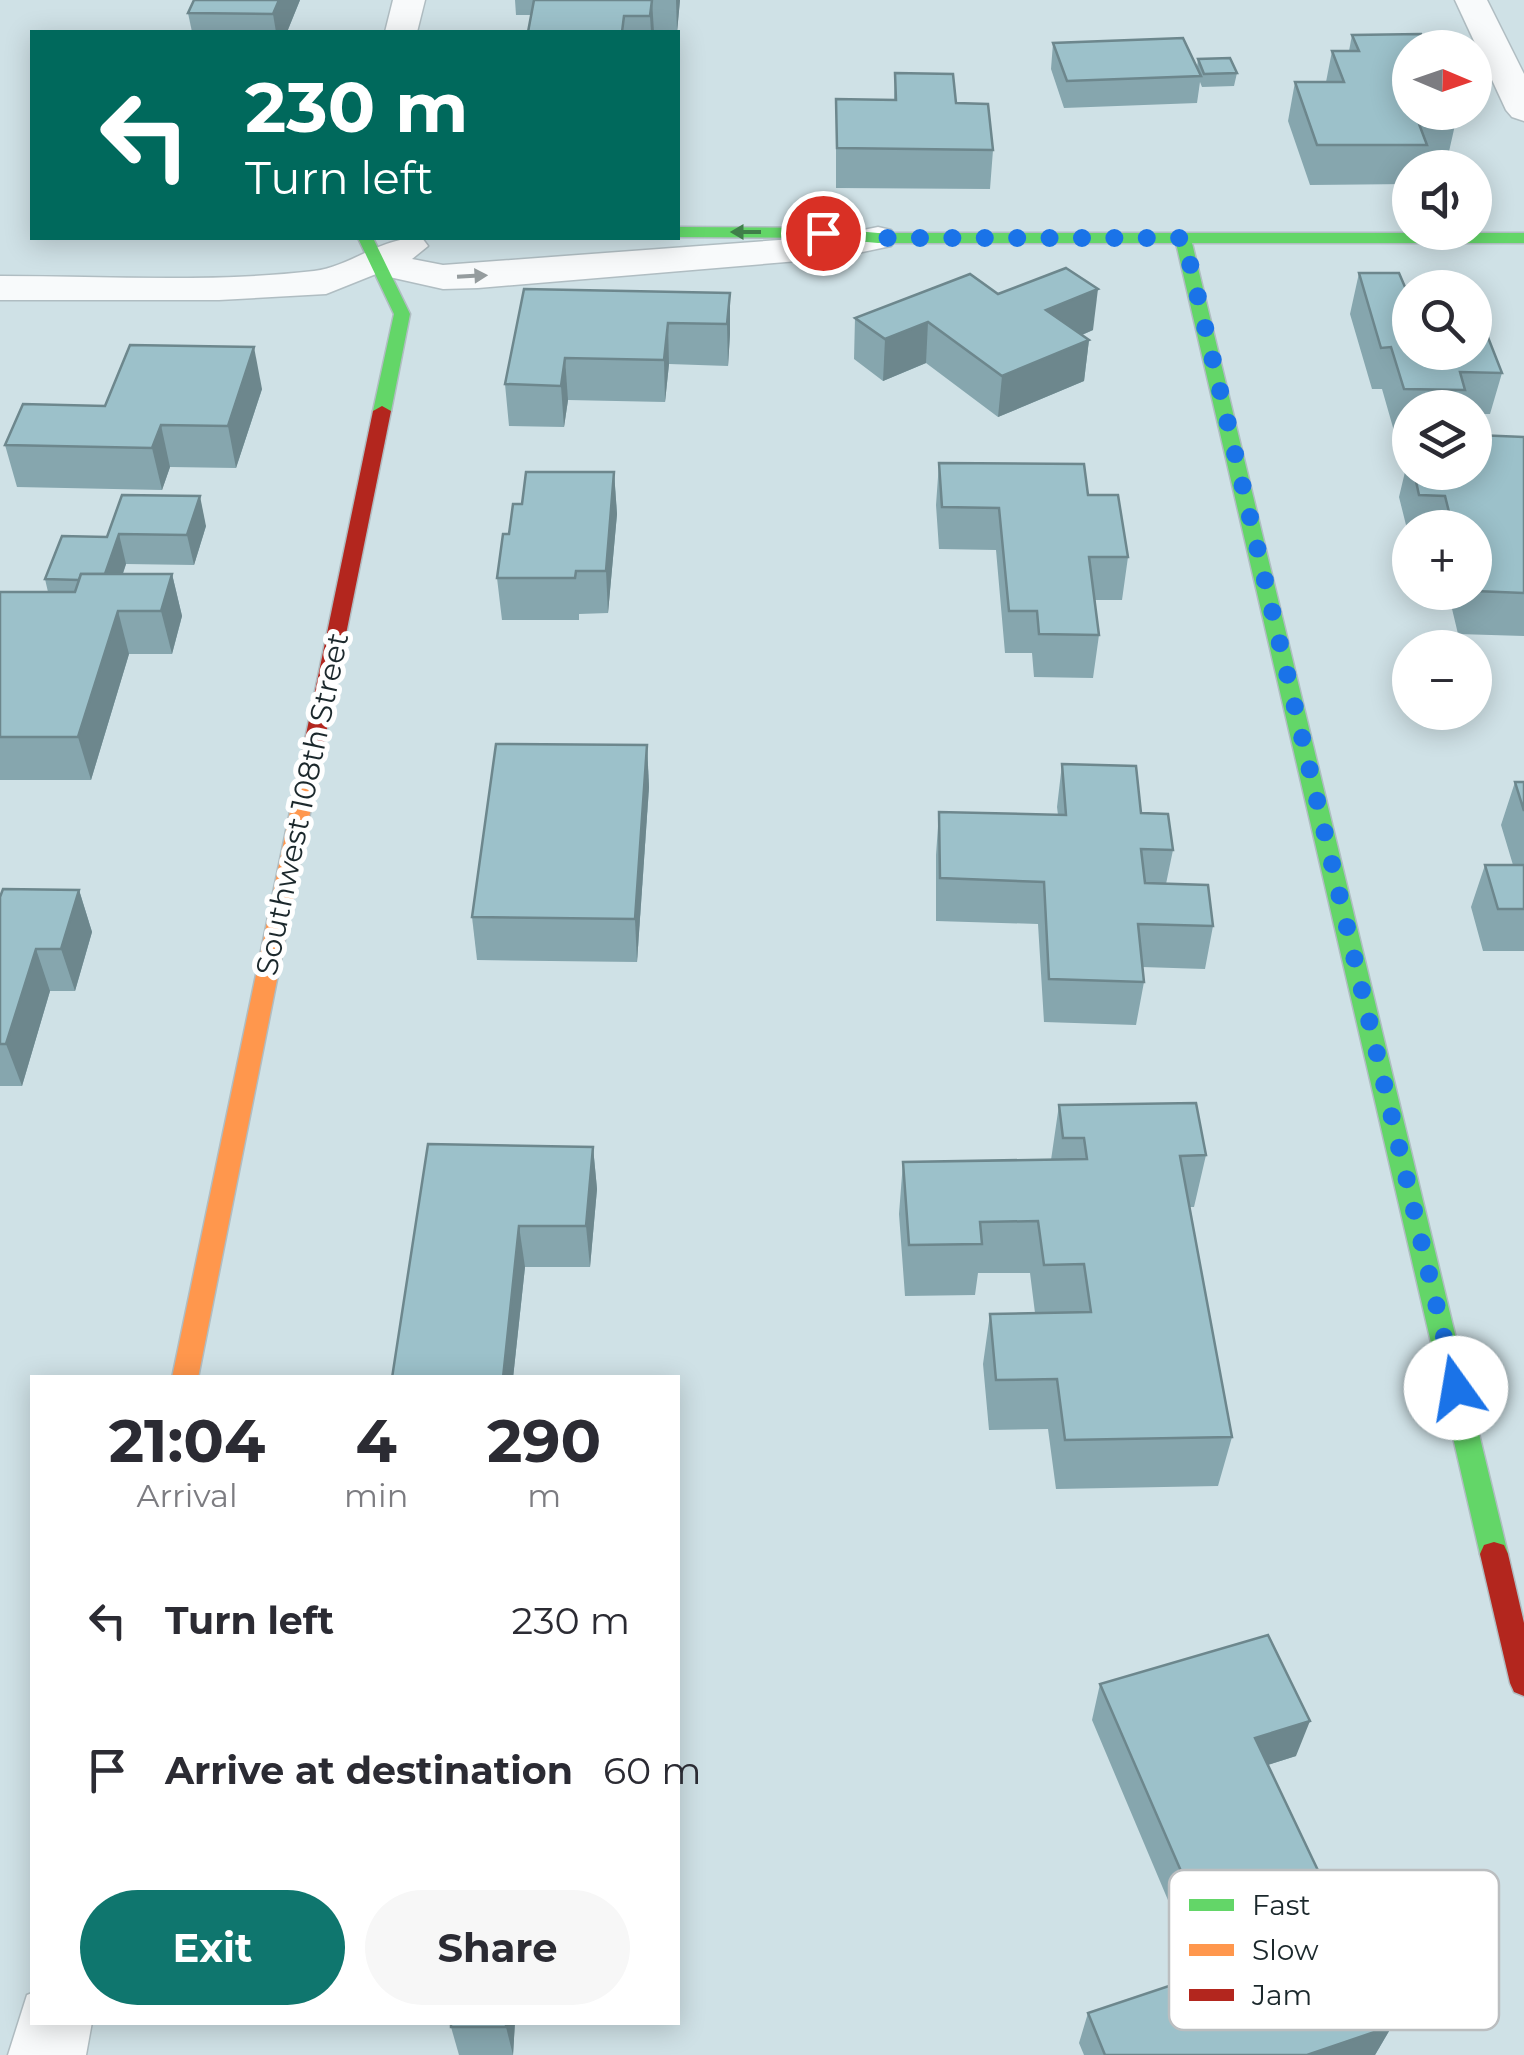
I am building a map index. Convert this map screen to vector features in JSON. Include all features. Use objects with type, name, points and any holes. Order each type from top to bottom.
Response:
[{"type":"street","points":[[402,30],[409,0]]},
{"type":"street","points":[[1471,0],[1524,110]]},
{"type":"street","points":[[680,232],[823,233],[878,238],[1524,238]]},
{"type":"street","points":[[370,250],[443,278],[834,247],[878,238]]},
{"type":"street","points":[[1184,238],[1524,1683]]},
{"type":"street","points":[[0,288],[219,288],[326,282],[370,250],[420,240]]},
{"type":"street","name":"Southwest 108th Street","points":[[186,1375],[402,314],[370,250]]},
{"type":"street","points":[[47,2055],[53,2025]]},
{"type":"building","points":[[194,0],[279,0],[273,14],[188,13]]},
{"type":"building","points":[[534,0],[652,0],[650,16],[624,16],[622,30],[528,30]]},
{"type":"building","points":[[1392,34],[1392,130],[1421,130],[1427,145],[1317,145],[1295,82],[1344,82],[1332,51],[1359,51],[1352,35]]},
{"type":"building","points":[[1183,38],[1201,76],[1067,81],[1053,43]]},
{"type":"building","points":[[1230,58],[1237,73],[1204,74],[1198,59]]},
{"type":"building","points":[[895,73],[953,74],[956,103],[988,104],[993,150],[837,148],[836,99],[896,100]]},
{"type":"building","points":[[1066,268],[1098,289],[1046,310],[1089,340],[1002,376],[928,322],[885,339],[855,318],[970,274],[998,294]]},
{"type":"building","points":[[1359,273],[1392,273],[1392,350],[1381,348]]},
{"type":"building","points":[[524,289],[730,293],[727,324],[668,323],[664,360],[565,358],[561,386],[505,384]]},
{"type":"building","points":[[130,345],[254,347],[228,426],[161,425],[152,448],[5,445],[23,404],[105,406]]},
{"type":"building","points":[[1492,348],[1502,373],[1460,372],[1465,390],[1404,389],[1398,370],[1492,370]]},
{"type":"building","points":[[1492,436],[1524,437],[1524,593],[1492,592],[1492,510],[1448,510],[1445,496],[1419,495],[1418,490],[1492,490]]},
{"type":"building","points":[[939,463],[1084,464],[1088,495],[1118,495],[1128,557],[1089,557],[1099,635],[1039,634],[1037,611],[1009,611],[999,508],[942,507]]},
{"type":"building","points":[[526,472],[614,472],[606,571],[576,571],[575,578],[497,578],[503,534],[509,534],[513,504],[522,504]]},
{"type":"building","points":[[122,495],[200,496],[187,535],[119,534],[105,574],[81,574],[79,580],[45,579],[62,536],[107,537]]},
{"type":"building","points":[[81,574],[172,574],[161,611],[118,611],[78,737],[0,737],[0,592],[75,592]]},
{"type":"building","points":[[496,744],[647,745],[635,919],[472,917]]},
{"type":"building","points":[[1062,764],[1136,766],[1141,813],[1168,814],[1173,850],[1141,849],[1145,883],[1208,885],[1213,926],[1138,924],[1144,982],[1049,979],[1044,882],[940,878],[939,812],[1066,815]]},
{"type":"building","points":[[1515,782],[1524,782],[1524,811]]},
{"type":"building","points":[[1485,865],[1524,865],[1524,909],[1498,909]]},
{"type":"building","points":[[3,889],[79,890],[61,949],[36,949],[6,1044],[0,1044],[0,897]]},
{"type":"building","points":[[1196,1103],[1206,1155],[1180,1156],[1232,1437],[1065,1440],[1057,1379],[996,1380],[990,1314],[1091,1312],[1084,1264],[1044,1265],[1038,1221],[980,1222],[982,1244],[909,1245],[903,1162],[1087,1159],[1084,1138],[1063,1138],[1059,1105]]},
{"type":"building","points":[[428,1144],[593,1147],[586,1226],[519,1226],[503,1375],[392,1375]]},
{"type":"building","points":[[1268,1635],[1310,1721],[1255,1738],[1318,1870],[1181,1870],[1100,1684]]},
{"type":"building","points":[[1169,1986],[1169,2030],[1380,2030],[1307,2055],[1105,2055],[1088,2013]]},
{"type":"building","points":[[451,2025],[506,2025],[506,2027]]},
{"type":"traffic: fast","points":[[680,232],[823,233],[878,238],[1524,238]]},
{"type":"traffic: fast","points":[[1183,238],[1494,1554]]},
{"type":"traffic: fast","points":[[366,240],[402,314],[382,411]]},
{"type":"traffic: slow","points":[[186,1375],[307,778]]},
{"type":"traffic: jam","points":[[307,778],[382,411]]},
{"type":"traffic: jam","points":[[1494,1554],[1524,1683]]},
{"type":"route","points":[[823,233],[878,238],[1184,238],[1456,1388]]}]
